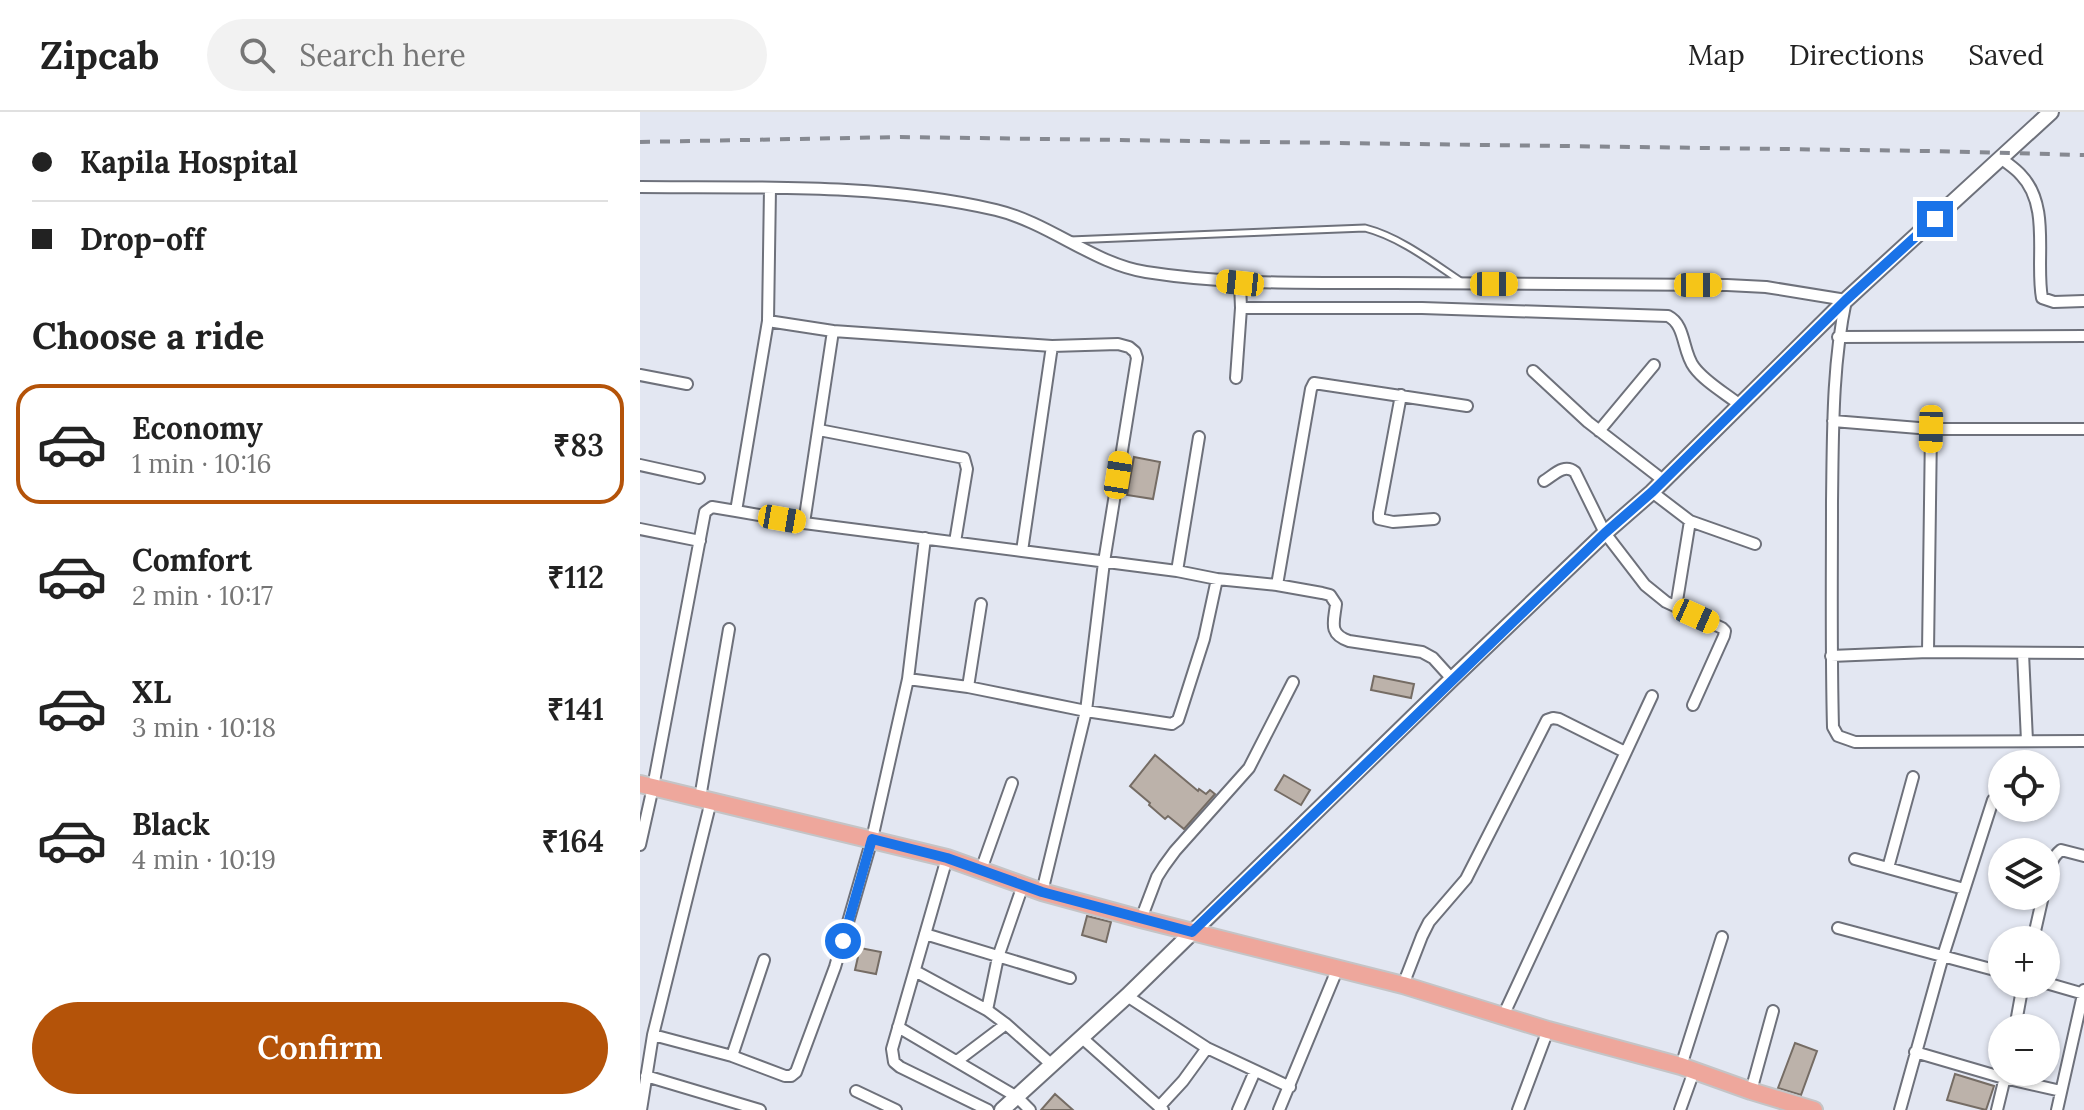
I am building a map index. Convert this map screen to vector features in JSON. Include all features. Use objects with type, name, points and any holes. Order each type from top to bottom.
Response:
[{"type":"main road","points":[[1002,1110],[1127,996],[1452,679],[1652,492],[1846,300],[2051,112]]},
{"type":"main road","points":[[647,785],[947,858],[1042,892],[1403,985],[1548,1030],[1688,1068],[1814,1110]]},
{"type":"street","points":[[2002,159],[2022,176],[2036,204],[2042,298],[2054,302],[2084,301]]},
{"type":"street","points":[[640,187],[845,190],[944,201],[1029,220],[1120,266],[1144,272],[1240,283],[1727,285],[1766,287],[1846,300],[1838,337],[1833,421],[1833,727],[1838,736],[1846,740],[1870,742],[2084,741]]},
{"type":"street","points":[[736,511],[768,321],[770,188]]},
{"type":"street","points":[[1236,378],[1240,283]]},
{"type":"street","points":[[1241,308],[1422,308],[1668,316],[1678,323],[1687,355],[1695,368],[1740,405]]},
{"type":"street","points":[[768,321],[833,331],[1052,346],[1118,344],[1135,352],[1137,358],[1104,562],[1086,711],[1042,892]]},
{"type":"street","points":[[804,523],[833,331]]},
{"type":"street","points":[[1838,337],[2084,336]]},
{"type":"street","points":[[1022,551],[1052,346]]},
{"type":"street","points":[[1599,431],[1654,365]]},
{"type":"street","points":[[1533,371],[1599,431],[1663,480]]},
{"type":"street","points":[[640,375],[687,384]]},
{"type":"street","points":[[1277,585],[1312,385],[1318,382],[1467,406]]},
{"type":"street","points":[[1401,395],[1379,519],[1393,522],[1434,519]]},
{"type":"street","points":[[1833,421],[1931,429],[2084,429]]},
{"type":"street","points":[[1928,652],[1931,429]]},
{"type":"street","points":[[819,430],[964,458],[967,469],[955,542]]},
{"type":"street","points":[[1177,571],[1199,437]]},
{"type":"street","points":[[640,465],[699,478]]},
{"type":"street","points":[[1544,481],[1562,469],[1572,469],[1605,533],[1645,585],[1676,607],[1725,631],[1693,705]]},
{"type":"street","points":[[1652,492],[1690,521],[1755,544]]},
{"type":"street","points":[[640,845],[647,785],[705,512],[712,507],[804,523],[1177,571],[1330,595],[1336,604],[1335,634],[1340,638],[1422,652],[1433,658],[1452,679]]},
{"type":"street","points":[[1676,607],[1690,521]]},
{"type":"street","points":[[640,529],[700,541]]},
{"type":"street","points":[[653,1035],[732,1056],[785,1076],[796,1072],[835,967],[872,839],[908,679],[925,538]]},
{"type":"street","points":[[908,679],[1172,724],[1178,720],[1204,639],[1217,579]]},
{"type":"street","points":[[968,687],[981,604]]},
{"type":"street","points":[[643,1109],[653,1035],[705,799],[729,629]]},
{"type":"street","points":[[1831,656],[1928,652],[2084,653]]},
{"type":"street","points":[[2023,653],[2027,741]]},
{"type":"street","points":[[1141,919],[1157,877],[1175,851],[1249,768],[1293,682]]},
{"type":"street","points":[[1503,1016],[1652,696]]},
{"type":"street","points":[[1403,985],[1429,922],[1466,879],[1547,720],[1559,719],[1625,752]]},
{"type":"street","points":[[1888,868],[1913,777]]},
{"type":"street","points":[[981,870],[1012,783]]},
{"type":"street","points":[[1900,1110],[1943,956],[1988,815]]},
{"type":"street","points":[[2060,851],[2084,856]]},
{"type":"street","points":[[947,858],[892,1049],[894,1062],[988,1110]]},
{"type":"street","points":[[1855,859],[1964,889]]},
{"type":"street","points":[[987,1010],[998,957],[1023,885]]},
{"type":"street","points":[[1838,928],[1988,968]]},
{"type":"street","points":[[925,934],[1070,978]]},
{"type":"street","points":[[1680,1110],[1722,937]]},
{"type":"street","points":[[732,1056],[764,960]]},
{"type":"street","points":[[1279,1110],[1337,970]]},
{"type":"street","points":[[915,971],[987,1010],[1052,1065]]},
{"type":"street","points":[[2057,1110],[2084,992],[2060,986]]},
{"type":"street","points":[[1127,996],[1207,1048],[1290,1087]]},
{"type":"street","points":[[1751,1091],[1773,1011]]},
{"type":"street","points":[[957,1061],[1006,1024]]},
{"type":"street","points":[[898,1027],[1017,1097],[1030,1110]]},
{"type":"street","points":[[1518,1110],[1548,1030]]},
{"type":"street","points":[[1081,1037],[1161,1108],[1207,1048]]},
{"type":"street","points":[[1915,1052],[1988,1071]]},
{"type":"street","points":[[1238,1110],[1255,1071]]},
{"type":"street","points":[[646,1076],[760,1110]]},
{"type":"street","points":[[1997,1110],[2002,1086]]},
{"type":"street","points":[[2044,1086],[2061,1091]]},
{"type":"street","points":[[856,1091],[896,1110]]},
{"type":"lane","points":[[1069,240],[1365,228],[1407,246],[1465,284]]},
{"type":"building","points":[[1134,457],[1160,462],[1153,499],[1127,495]]},
{"type":"building","points":[[1374,676],[1414,684],[1411,698],[1371,690]]},
{"type":"building","points":[[1155,755],[1198,791],[1206,794],[1210,790],[1215,794],[1184,829],[1168,816],[1165,819],[1130,786]]},
{"type":"building","points":[[1284,775],[1310,790],[1301,805],[1275,790]]},
{"type":"building","points":[[1087,916],[1111,922],[1106,942],[1082,935]]},
{"type":"building","points":[[860,948],[881,952],[876,974],[855,970]]},
{"type":"building","points":[[1795,1043],[1817,1051],[1801,1095],[1778,1088]]},
{"type":"building","points":[[1955,1074],[1994,1086],[1986,1110],[1947,1100]]},
{"type":"building","points":[[1055,1094],[1073,1110],[1041,1110]]},
{"type":"railway","points":[[640,142],[900,137],[2084,155]]},
{"type":"route","points":[[843,941],[872,839],[947,858],[1042,892],[1192,932],[1452,679],[1652,492],[1846,300],[1935,219]]}]
